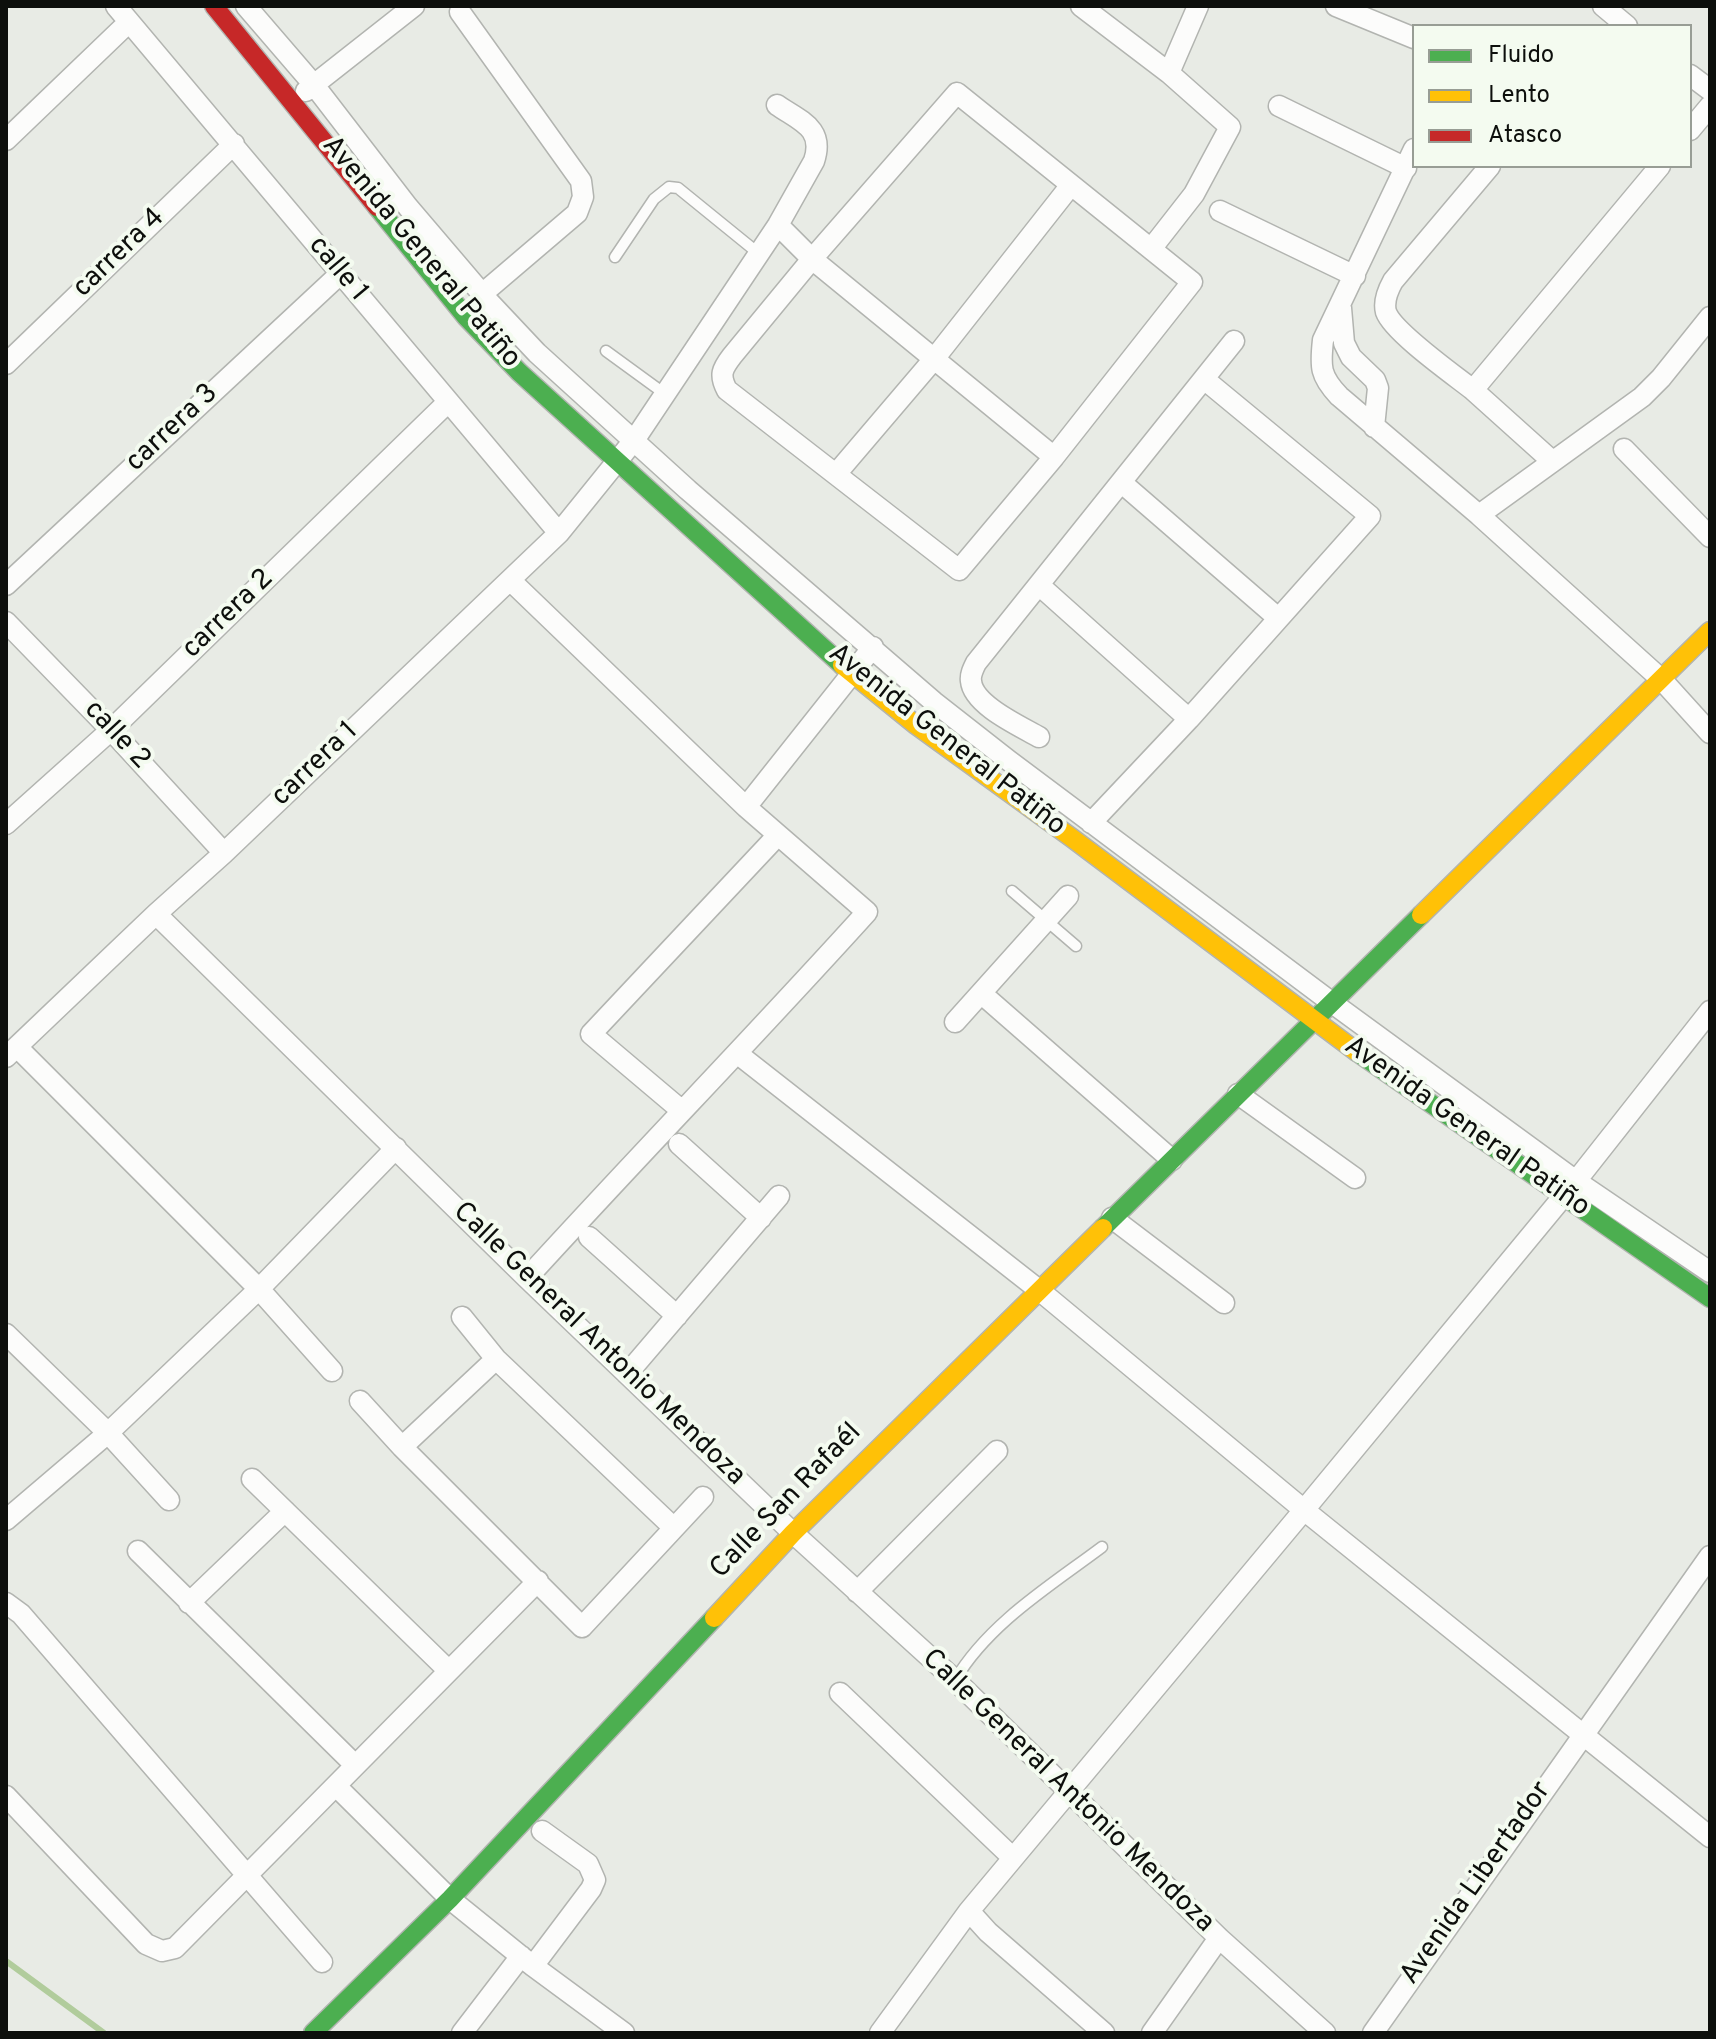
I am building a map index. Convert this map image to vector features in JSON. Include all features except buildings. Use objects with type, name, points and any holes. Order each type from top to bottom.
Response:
[{"type":"street","name":"Avenida General Patiño","points":[[214,6],[466,317],[519,372],[615,462],[853,675],[1313,1021],[1569,1188],[1710,1272]]},
{"type":"street","name":"Avenida General Patiño","points":[[246,6],[314,85],[408,207],[482,294],[537,353],[688,490],[934,702],[1331,1002],[1710,1298]]},
{"type":"street","points":[[293,100],[414,6]]},
{"type":"street","points":[[1081,6],[1169,73],[1230,127],[1194,194],[1151,249]]},
{"type":"street","points":[[1169,73],[1198,6]]},
{"type":"street","points":[[1336,6],[1412,37]]},
{"type":"street","points":[[460,12],[581,181],[583,197],[577,213],[482,294]]},
{"type":"street","points":[[6,140],[123,14]]},
{"type":"street","name":"calle 1","points":[[123,14],[559,533]]},
{"type":"street","points":[[1692,76],[1710,90]]},
{"type":"street","points":[[957,93],[1151,249],[1192,282],[1054,457],[959,570],[727,390],[720,378],[722,369],[732,356],[812,259],[957,93]]},
{"type":"street","name":"carrera 1","points":[[11,1052],[559,533],[635,439],[778,225],[814,161],[818,139],[813,130],[777,105]]},
{"type":"street","points":[[1279,106],[1410,159],[1323,340],[1322,373],[1339,396],[1479,515],[1662,680],[1710,733]]},
{"type":"street","points":[[1692,128],[1710,106]]},
{"type":"street","name":"carrera 4","points":[[6,364],[234,144]]},
{"type":"street","points":[[1488,168],[1393,281],[1385,296],[1386,312],[1396,326],[1552,461]]},
{"type":"street","points":[[1473,390],[1658,168]]},
{"type":"street","points":[[836,474],[934,359],[1071,185]]},
{"type":"street","points":[[1220,211],[1355,276]]},
{"type":"street","points":[[778,225],[812,259],[1054,457]]},
{"type":"street","name":"carrera 3","points":[[6,585],[340,274]]},
{"type":"street","points":[[1341,306],[1344,343],[1351,357],[1375,380],[1378,388],[1374,427]]},
{"type":"street","points":[[1479,515],[1642,397],[1710,317]]},
{"type":"street","points":[[1039,737],[982,702],[973,690],[970,678],[976,663],[1234,341]]},
{"type":"street","points":[[1091,823],[1189,719],[1370,516],[1204,379]]},
{"type":"street","name":"carrera 2","points":[[6,824],[111,730],[448,402]]},
{"type":"street","points":[[1624,449],[1710,537]]},
{"type":"street","points":[[1122,483],[1278,618]]},
{"type":"street","points":[[510,580],[746,807],[867,912],[527,1278]]},
{"type":"street","points":[[1039,585],[1189,719]]},
{"type":"street","name":"calle 2","points":[[6,622],[224,853]]},
{"type":"street","name":"Calle San Rafaél","points":[[313,2033],[450,1899],[793,1533],[1710,631]]},
{"type":"street","points":[[746,807],[873,647]]},
{"type":"street","points":[[681,1110],[591,1034],[778,835]]},
{"type":"street","points":[[955,1022],[1068,896]]},
{"type":"street","name":"Calle General Antonio Mendoza","points":[[156,914],[527,1278],[793,1533],[955,1680],[1219,1938],[1325,2033]]},
{"type":"street","points":[[982,994],[1172,1160]]},
{"type":"street","points":[[884,2032],[969,1911],[1304,1510],[1710,1011]]},
{"type":"street","points":[[11,1052],[259,1289],[332,1371]]},
{"type":"street","points":[[738,1054],[1039,1290],[1304,1510],[1710,1837]]},
{"type":"street","points":[[1238,1094],[1355,1178]]},
{"type":"street","points":[[679,1144],[761,1218]]},
{"type":"street","points":[[6,1520],[108,1433],[259,1289],[396,1148]]},
{"type":"street","points":[[627,1374],[779,1196]]},
{"type":"street","points":[[1112,1218],[1224,1303]]},
{"type":"street","points":[[589,1237],[677,1316]]},
{"type":"street","points":[[462,1317],[496,1359],[674,1528]]},
{"type":"street","points":[[6,1334],[108,1433],[169,1500]]},
{"type":"street","points":[[402,1447],[496,1359]]},
{"type":"street","points":[[360,1401],[582,1627],[703,1497]]},
{"type":"street","points":[[857,1592],[997,1451]]},
{"type":"street","points":[[252,1479],[449,1671]]},
{"type":"street","points":[[189,1603],[285,1511]]},
{"type":"street","points":[[138,1551],[355,1765]]},
{"type":"street","name":"Avenida Libertador","points":[[1373,2033],[1710,1556]]},
{"type":"street","points":[[6,1796],[146,1944],[162,1951],[175,1948],[538,1581]]},
{"type":"street","points":[[6,1603],[21,1614],[322,1962]]},
{"type":"street","points":[[840,1693],[1013,1858]]},
{"type":"street","points":[[336,1786],[450,1899],[624,2033]]},
{"type":"street","points":[[462,2033],[591,1889],[595,1880],[588,1864],[542,1831]]},
{"type":"street","points":[[969,1911],[988,1932],[1104,2033]]},
{"type":"street","points":[[1152,2033],[1219,1938]]},
{"type":"lane","points":[[615,257],[654,199],[669,187],[678,188],[758,253]]},
{"type":"lane","points":[[606,351],[665,394]]},
{"type":"lane","points":[[1012,891],[1076,946]]},
{"type":"lane","points":[[955,1680],[976,1650],[1021,1607],[1102,1547]]},
{"type":"waterway","points":[[6,1961],[104,2033]]},
{"type":"traffic: fast","points":[[377,207],[466,317],[519,372],[842,665]]},
{"type":"traffic: fast","points":[[1103,1228],[1421,915]]},
{"type":"traffic: fast","points":[[1357,1052],[1710,1298]]},
{"type":"traffic: fast","points":[[313,2033],[450,1899],[714,1618]]},
{"type":"traffic: slow","points":[[1421,915],[1710,631]]},
{"type":"traffic: slow","points":[[842,665],[916,725],[1357,1052]]},
{"type":"traffic: slow","points":[[714,1618],[793,1533],[1103,1228]]},
{"type":"traffic: jam","points":[[214,6],[377,207]]}]
